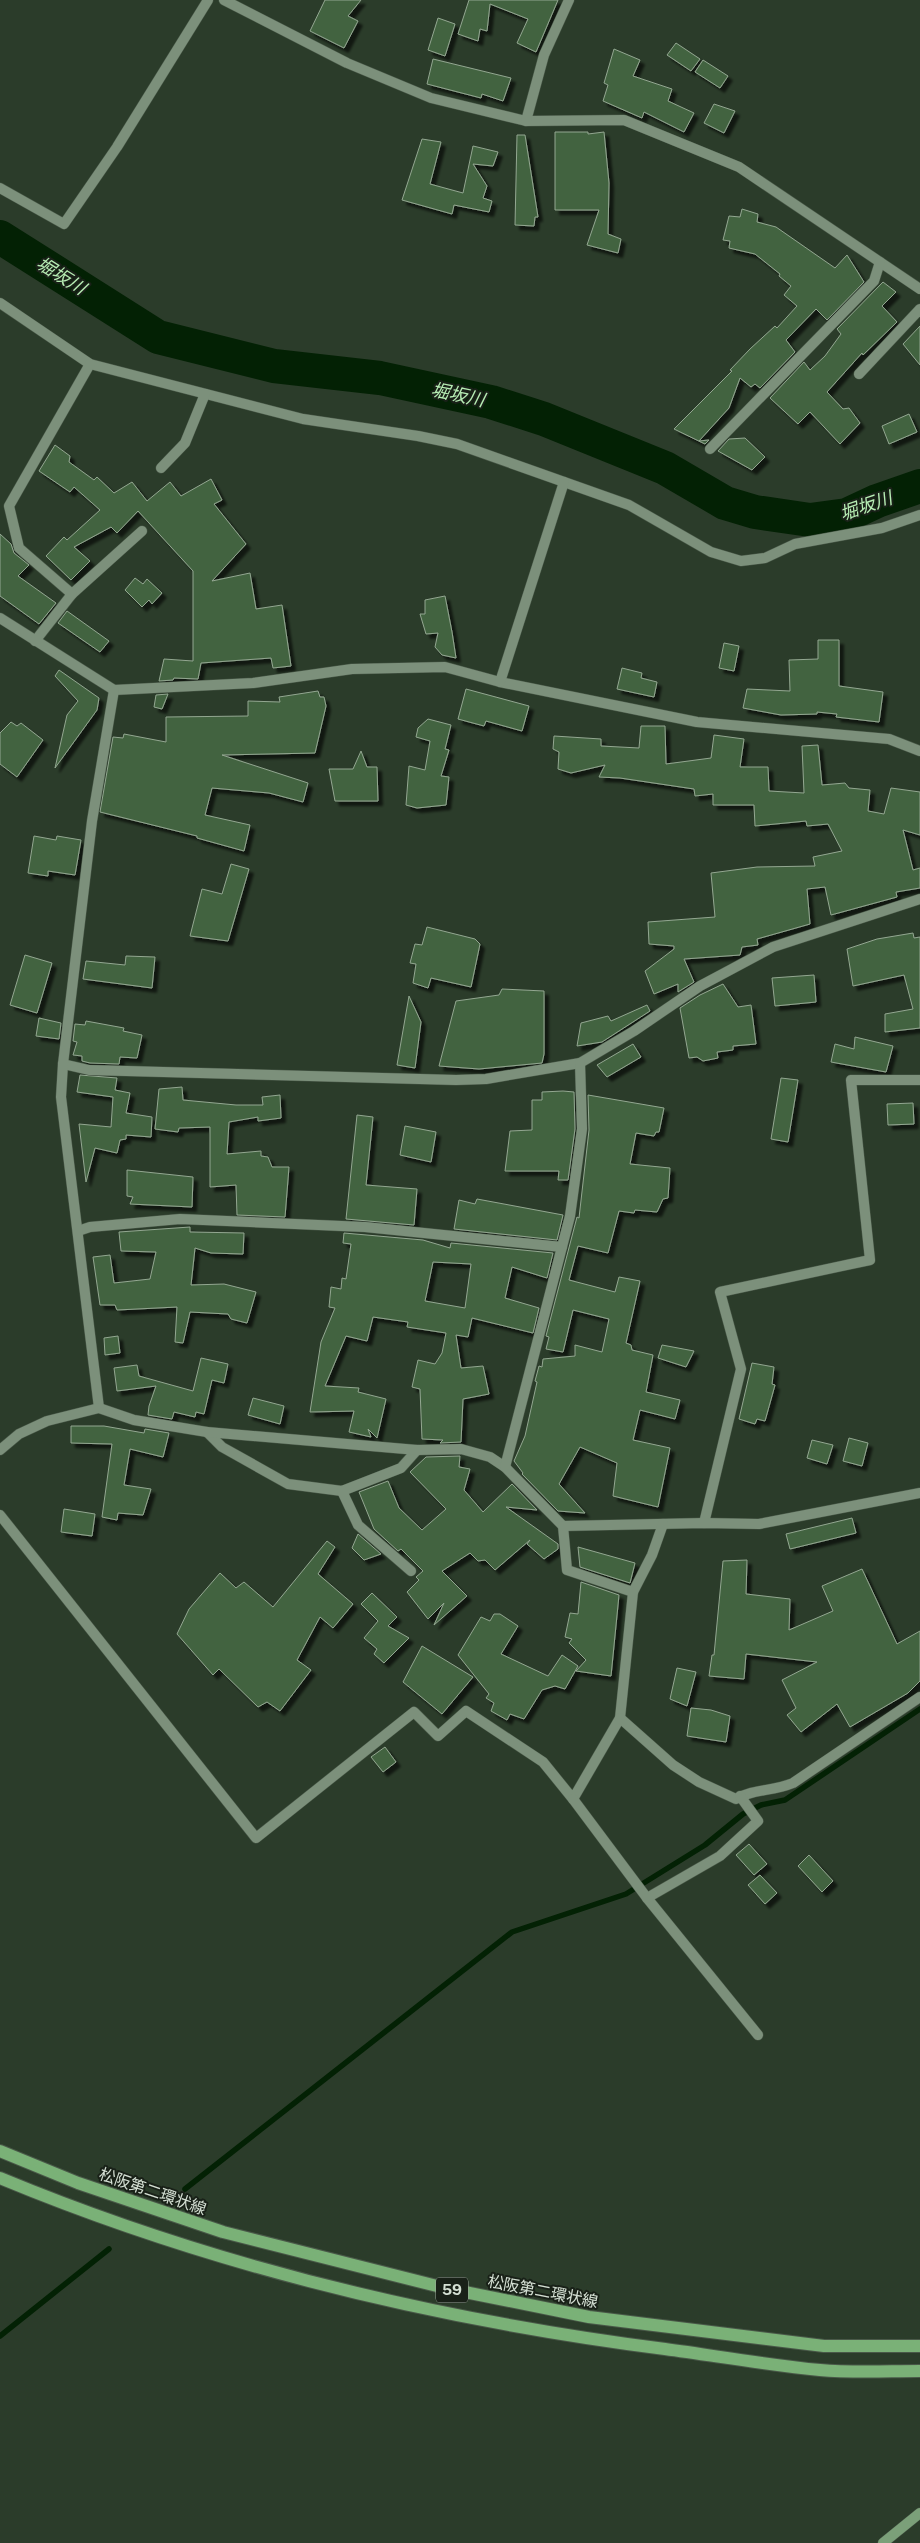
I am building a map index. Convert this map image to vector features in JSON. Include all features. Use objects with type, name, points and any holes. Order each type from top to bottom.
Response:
[{"type":"main road","name":"松阪第二環状線","points":[[0,2151],[78,2183],[223,2232],[445,2288],[589,2317],[824,2346],[920,2346]]},
{"type":"main road","name":"59","points":[[0,2178],[68,2206],[211,2254],[408,2306],[587,2339],[812,2369],[920,2371]]},
{"type":"street","points":[[0,188],[64,224],[117,147],[208,0]]},
{"type":"street","points":[[224,0],[347,63],[431,98],[526,121],[624,120],[739,167],[920,289]]},
{"type":"street","points":[[526,121],[544,55],[569,0]]},
{"type":"street","points":[[710,449],[874,281],[880,262]]},
{"type":"street","points":[[0,303],[90,364],[303,419],[418,436],[457,444],[629,505],[711,552],[741,561],[765,558],[795,544],[882,528],[920,515]]},
{"type":"street","points":[[858,374],[920,308]]},
{"type":"street","points":[[72,594],[19,548],[9,506],[90,364]]},
{"type":"street","points":[[161,468],[185,443],[205,394]]},
{"type":"street","points":[[500,682],[564,482]]},
{"type":"street","points":[[35,640],[72,594],[142,531]]},
{"type":"street","points":[[0,618],[114,690],[252,683],[362,668],[445,667],[500,682],[697,722],[889,739],[920,751]]},
{"type":"street","points":[[99,1408],[61,1097],[63,1064],[92,821],[114,690]]},
{"type":"street","points":[[63,1064],[89,1070],[456,1080],[486,1079],[580,1063],[634,1031],[700,986],[773,947],[920,899]]},
{"type":"street","points":[[505,1467],[570,1216],[582,1130],[580,1063]]},
{"type":"street","points":[[704,1523],[742,1369],[720,1292],[870,1260],[851,1080],[920,1080]]},
{"type":"street","points":[[78,1231],[90,1227],[180,1219],[365,1226],[562,1247]]},
{"type":"street","points":[[0,1450],[19,1434],[47,1421],[99,1408],[134,1420],[208,1432],[417,1450],[461,1450],[490,1457],[505,1467],[563,1526],[567,1570],[633,1592]]},
{"type":"street","points":[[208,1432],[222,1447],[288,1484],[342,1491],[401,1468],[417,1450]]},
{"type":"street","points":[[342,1491],[358,1525],[411,1571]]},
{"type":"street","points":[[563,1526],[704,1523],[759,1524],[920,1493]]},
{"type":"street","points":[[0,1515],[256,1838],[414,1712],[438,1736],[466,1711],[543,1762],[646,1897],[758,2035]]},
{"type":"street","points":[[573,1800],[620,1718],[633,1592],[652,1555],[663,1524]]},
{"type":"street","points":[[620,1718],[673,1765],[699,1782],[736,1799],[742,1798],[753,1791],[770,1791],[793,1783],[920,1698]]},
{"type":"street","points":[[646,1897],[720,1856],[757,1820],[742,1798]]},
{"type":"street","points":[[883,2543],[920,2513]]},
{"type":"building","points":[[325,0],[361,0],[348,16],[358,21],[344,48],[310,31]]},
{"type":"building","points":[[469,0],[558,0],[536,52],[517,43],[528,19],[490,4],[487,31],[480,29],[478,41],[458,34]]},
{"type":"building","points":[[438,18],[455,24],[445,56],[428,50]]},
{"type":"building","points":[[676,43],[700,59],[691,71],[667,55]]},
{"type":"building","points":[[614,49],[640,60],[633,76],[672,89],[668,101],[694,113],[684,132],[644,112],[642,118],[603,101],[608,85],[604,83]]},
{"type":"building","points":[[433,59],[511,78],[503,101],[482,94],[481,98],[427,84]]},
{"type":"building","points":[[703,60],[728,76],[720,88],[695,72]]},
{"type":"building","points":[[714,104],[735,111],[724,133],[704,123]]},
{"type":"building","points":[[555,132],[588,132],[588,134],[604,132],[609,183],[608,234],[621,239],[618,253],[587,245],[599,210],[555,210]]},
{"type":"building","points":[[517,135],[525,135],[538,217],[535,217],[534,226],[515,225]]},
{"type":"building","points":[[422,139],[441,142],[430,184],[463,193],[473,146],[498,152],[493,166],[473,164],[487,186],[483,198],[492,201],[489,212],[454,205],[452,214],[402,200]]},
{"type":"building","points":[[742,209],[758,214],[757,222],[776,227],[835,268],[847,255],[864,282],[827,320],[816,309],[786,340],[795,352],[760,388],[755,384],[751,387],[740,378],[729,408],[699,441],[709,440],[705,444],[674,429],[732,371],[730,370],[750,349],[775,326],[777,328],[797,306],[784,295],[791,286],[779,276],[780,274],[755,254],[729,248],[730,241],[723,240],[729,216],[740,217]]},
{"type":"building","points":[[883,282],[896,292],[882,306],[897,322],[863,355],[862,353],[827,392],[843,409],[849,408],[860,423],[840,444],[810,412],[798,424],[770,398],[804,362],[810,370],[825,356],[841,334],[837,329]]},
{"type":"building","points":[[920,326],[920,365],[903,344]]},
{"type":"building","points":[[909,414],[917,432],[889,444],[882,426]]},
{"type":"building","points":[[745,438],[765,457],[752,470],[718,451],[729,439]]},
{"type":"building","points":[[55,445],[70,456],[69,462],[94,480],[97,477],[114,493],[132,482],[147,501],[170,482],[181,496],[211,479],[222,500],[214,504],[246,544],[212,581],[250,573],[256,609],[282,605],[291,666],[273,668],[271,658],[201,663],[198,679],[174,678],[173,680],[159,681],[164,659],[193,661],[193,571],[138,511],[117,533],[111,527],[74,547],[90,561],[71,580],[46,556],[64,537],[67,540],[100,510],[74,487],[70,492],[39,471]]},
{"type":"building","points":[[0,534],[11,544],[14,553],[29,565],[18,576],[56,603],[39,624],[0,596]]},
{"type":"building","points":[[135,578],[143,584],[147,579],[162,593],[152,604],[149,600],[142,607],[125,590]]},
{"type":"building","points":[[445,596],[456,658],[442,655],[435,647],[438,633],[426,634],[420,614],[425,614],[425,600]]},
{"type":"building","points":[[67,611],[109,641],[100,652],[58,623]]},
{"type":"building","points":[[818,640],[839,640],[839,686],[883,692],[879,722],[836,717],[837,714],[817,712],[817,714],[781,715],[743,708],[747,689],[790,691],[789,660],[818,659]]},
{"type":"building","points":[[724,643],[739,646],[734,671],[719,668]]},
{"type":"building","points":[[622,668],[642,673],[641,678],[657,682],[654,697],[617,689]]},
{"type":"building","points":[[59,670],[99,698],[97,710],[55,768],[67,715],[78,701],[55,676]]},
{"type":"building","points":[[466,689],[529,706],[522,731],[486,721],[484,726],[458,719]]},
{"type":"building","points":[[318,691],[320,697],[324,697],[326,706],[315,753],[222,755],[308,783],[303,802],[269,793],[212,788],[205,815],[250,825],[244,851],[197,838],[197,836],[100,812],[113,737],[123,738],[124,734],[166,742],[166,717],[248,716],[248,701],[280,702],[279,697]]},
{"type":"building","points":[[168,694],[162,709],[154,707],[156,695]]},
{"type":"building","points":[[428,719],[451,725],[445,749],[449,750],[441,776],[449,777],[446,805],[417,808],[406,805],[409,766],[425,770],[430,741],[416,737],[418,728]]},
{"type":"building","points":[[11,722],[17,726],[21,723],[43,740],[17,777],[0,764],[0,733]]},
{"type":"building","points":[[641,726],[665,726],[666,764],[711,758],[714,735],[744,739],[740,767],[768,767],[769,791],[804,793],[802,746],[818,745],[822,785],[845,783],[849,788],[870,790],[868,811],[884,814],[891,788],[920,792],[920,835],[903,830],[913,870],[920,868],[920,888],[896,892],[897,897],[831,915],[825,887],[807,889],[810,924],[757,939],[758,945],[742,947],[740,955],[684,959],[694,982],[678,992],[678,984],[654,994],[645,971],[674,949],[674,946],[649,944],[648,922],[715,917],[711,873],[757,867],[815,866],[813,857],[842,851],[828,824],[807,826],[806,821],[755,826],[754,805],[713,805],[713,794],[695,796],[694,789],[620,778],[599,777],[605,765],[571,773],[558,769],[559,752],[553,749],[554,736],[601,739],[601,746],[639,748]]},
{"type":"building","points":[[361,751],[367,767],[377,767],[378,801],[335,801],[329,769],[353,769]]},
{"type":"building","points":[[34,836],[56,840],[57,836],[81,840],[75,875],[48,871],[48,876],[28,873]]},
{"type":"building","points":[[231,864],[249,869],[228,941],[190,936],[202,889],[222,894]]},
{"type":"building","points":[[427,927],[475,939],[480,944],[471,987],[431,978],[428,988],[413,983],[416,964],[410,963],[415,944],[422,945]]},
{"type":"building","points":[[913,933],[914,938],[920,937],[920,1028],[885,1032],[885,1014],[913,1009],[904,975],[853,986],[847,949],[877,939]]},
{"type":"building","points":[[25,955],[52,963],[37,1013],[10,1005]]},
{"type":"building","points":[[126,956],[155,957],[152,988],[83,979],[86,961],[125,965]]},
{"type":"building","points":[[814,975],[816,1002],[775,1006],[772,978]]},
{"type":"building","points":[[723,984],[738,1007],[751,1005],[756,1044],[733,1046],[733,1050],[717,1052],[718,1058],[703,1061],[697,1057],[689,1058],[680,1008],[700,995]]},
{"type":"building","points":[[502,989],[544,991],[544,1054],[542,1063],[479,1069],[439,1066],[456,1001],[499,995]]},
{"type":"building","points":[[409,996],[421,1022],[415,1068],[397,1065]]},
{"type":"building","points":[[647,1005],[650,1011],[602,1042],[577,1046],[581,1023],[608,1016],[611,1021]]},
{"type":"building","points":[[39,1018],[61,1023],[59,1039],[36,1036]]},
{"type":"building","points":[[86,1021],[124,1028],[123,1031],[142,1035],[137,1058],[120,1057],[119,1064],[90,1063],[82,1061],[82,1056],[73,1055],[77,1042],[73,1041],[75,1024],[85,1025]]},
{"type":"building","points":[[855,1037],[893,1046],[886,1072],[831,1062],[835,1044],[854,1049]]},
{"type":"building","points":[[633,1044],[641,1057],[607,1077],[597,1065]]},
{"type":"building","points":[[80,1075],[117,1078],[115,1090],[130,1093],[126,1113],[152,1117],[151,1137],[126,1135],[126,1139],[120,1140],[117,1153],[95,1148],[86,1182],[79,1124],[111,1127],[113,1097],[77,1092]]},
{"type":"building","points":[[781,1078],[798,1080],[788,1142],[771,1139]]},
{"type":"building","points":[[182,1087],[183,1100],[236,1105],[263,1105],[262,1097],[280,1095],[281,1118],[258,1121],[258,1117],[229,1122],[227,1154],[261,1151],[261,1156],[268,1157],[272,1167],[289,1167],[285,1217],[237,1215],[236,1185],[210,1187],[210,1127],[179,1128],[178,1132],[155,1129],[159,1089]]},
{"type":"building","points":[[542,1092],[574,1092],[575,1129],[568,1180],[558,1180],[559,1171],[505,1171],[510,1131],[532,1130],[532,1100],[542,1100]]},
{"type":"building","points":[[588,1095],[664,1108],[659,1132],[656,1132],[654,1136],[636,1133],[630,1164],[670,1168],[668,1198],[663,1199],[657,1212],[635,1210],[634,1213],[619,1211],[608,1253],[578,1246],[569,1280],[615,1292],[619,1277],[640,1281],[626,1343],[631,1345],[632,1350],[653,1355],[646,1392],[680,1400],[675,1419],[640,1410],[633,1440],[670,1448],[658,1507],[613,1496],[617,1463],[580,1447],[559,1484],[585,1513],[558,1511],[522,1474],[514,1461],[525,1436],[537,1382],[535,1381],[539,1366],[542,1367],[543,1359],[575,1356],[575,1345],[602,1352],[609,1319],[573,1310],[563,1352],[546,1349],[549,1337],[546,1336],[577,1217],[579,1218],[589,1130]]},
{"type":"building","points":[[913,1103],[914,1124],[888,1125],[887,1104]]},
{"type":"building","points":[[357,1115],[373,1117],[366,1185],[417,1189],[414,1225],[346,1219]]},
{"type":"building","points":[[405,1126],[436,1132],[431,1162],[400,1155]]},
{"type":"building","points":[[127,1170],[193,1177],[192,1207],[130,1204],[133,1197],[127,1196]]},
{"type":"building","points":[[477,1199],[563,1215],[557,1240],[454,1229],[459,1200],[475,1204]]},
{"type":"building","points":[[190,1227],[190,1232],[244,1233],[243,1254],[211,1253],[195,1248],[191,1285],[224,1284],[256,1292],[247,1323],[231,1319],[228,1314],[190,1312],[183,1343],[175,1342],[177,1307],[117,1310],[115,1305],[100,1305],[93,1257],[110,1255],[114,1283],[150,1279],[156,1252],[121,1251],[119,1232]]},
{"type":"building","points":[[344,1233],[423,1240],[450,1248],[451,1243],[553,1253],[547,1278],[512,1267],[505,1298],[539,1308],[533,1333],[472,1318],[468,1337],[456,1335],[461,1368],[483,1366],[489,1394],[463,1399],[461,1442],[440,1443],[443,1440],[422,1439],[420,1389],[412,1387],[418,1360],[435,1364],[442,1353],[446,1333],[407,1327],[408,1322],[373,1317],[367,1341],[346,1336],[325,1386],[359,1388],[358,1392],[386,1399],[377,1438],[368,1429],[371,1437],[349,1432],[354,1411],[310,1412],[321,1342],[335,1308],[329,1307],[331,1287],[341,1289],[342,1278],[346,1279],[351,1244],[343,1243]],"holes":[[[433,1262],[471,1264],[465,1308],[425,1301]]]},
{"type":"building","points":[[118,1336],[120,1353],[105,1355],[104,1338]]},
{"type":"building","points":[[662,1345],[694,1351],[686,1367],[658,1358]]},
{"type":"building","points":[[201,1358],[228,1364],[224,1383],[212,1380],[204,1414],[196,1412],[195,1417],[174,1412],[172,1419],[148,1415],[156,1386],[117,1391],[114,1368],[137,1365],[139,1376],[193,1391]]},
{"type":"building","points":[[752,1363],[774,1367],[772,1384],[775,1385],[765,1421],[757,1419],[755,1424],[739,1419]]},
{"type":"building","points":[[253,1398],[284,1406],[280,1424],[248,1415]]},
{"type":"building","points":[[71,1426],[104,1426],[144,1433],[145,1429],[169,1433],[163,1457],[130,1449],[124,1485],[151,1489],[143,1515],[118,1513],[117,1520],[102,1517],[112,1444],[71,1443]]},
{"type":"building","points":[[849,1438],[868,1443],[862,1466],[843,1461]]},
{"type":"building","points":[[812,1440],[833,1445],[827,1464],[807,1458]]},
{"type":"building","points":[[460,1456],[459,1467],[470,1469],[464,1490],[483,1512],[512,1484],[537,1510],[506,1507],[558,1544],[558,1549],[544,1559],[527,1544],[530,1540],[495,1570],[485,1560],[478,1561],[470,1553],[442,1571],[467,1596],[434,1625],[444,1603],[428,1619],[407,1592],[419,1580],[416,1577],[423,1571],[401,1549],[398,1551],[374,1529],[359,1492],[388,1481],[399,1508],[422,1530],[446,1509],[410,1472],[426,1457]]},
{"type":"building","points":[[64,1509],[95,1514],[92,1536],[61,1532]]},
{"type":"building","points":[[852,1518],[856,1533],[790,1549],[786,1534]]},
{"type":"building","points":[[358,1534],[381,1554],[364,1560],[352,1548]]},
{"type":"building","points":[[327,1541],[335,1547],[318,1574],[353,1604],[333,1628],[320,1617],[297,1660],[311,1670],[280,1711],[267,1702],[258,1707],[219,1669],[213,1675],[177,1634],[189,1609],[220,1573],[236,1588],[244,1582],[273,1607]]},
{"type":"building","points":[[578,1547],[635,1563],[630,1583],[580,1567]]},
{"type":"building","points":[[747,1560],[746,1594],[790,1599],[789,1630],[833,1611],[822,1586],[862,1569],[897,1644],[920,1631],[920,1681],[908,1693],[850,1727],[837,1704],[801,1732],[787,1715],[796,1708],[782,1680],[817,1662],[746,1654],[744,1679],[709,1676],[712,1655],[714,1655],[723,1561]]},
{"type":"building","points":[[581,1582],[619,1595],[611,1676],[576,1671],[586,1660],[569,1643],[572,1639],[565,1637],[570,1613],[578,1614]]},
{"type":"building","points":[[372,1593],[397,1617],[388,1626],[409,1638],[384,1663],[374,1654],[377,1649],[364,1638],[378,1621],[361,1604]]},
{"type":"building","points":[[494,1614],[500,1614],[518,1626],[501,1654],[548,1676],[562,1655],[578,1666],[565,1689],[555,1686],[542,1690],[524,1719],[510,1714],[507,1720],[491,1711],[494,1703],[486,1698],[489,1694],[458,1655],[481,1617],[490,1621]]},
{"type":"building","points":[[422,1646],[473,1677],[442,1714],[403,1682]]},
{"type":"building","points":[[677,1668],[696,1672],[687,1706],[670,1699]]},
{"type":"building","points":[[691,1708],[711,1710],[730,1716],[726,1742],[687,1736]]},
{"type":"building","points":[[385,1747],[396,1762],[383,1772],[371,1757]]},
{"type":"building","points":[[749,1844],[767,1864],[754,1875],[736,1855]]},
{"type":"building","points":[[809,1855],[833,1881],[822,1892],[798,1866]]},
{"type":"building","points":[[760,1875],[777,1893],[765,1904],[748,1885]]},
{"type":"waterway","name":"堀坂川","points":[[0,237],[158,337],[274,366],[380,378],[491,402],[544,419],[665,468],[725,503],[755,512],[810,520],[847,515],[877,501],[920,486]]},
{"type":"waterway","points":[[185,2189],[512,1932],[626,1894],[705,1845],[743,1814],[761,1805],[785,1800],[920,1709]]},
{"type":"waterway","points":[[0,2336],[109,2249]]}]
